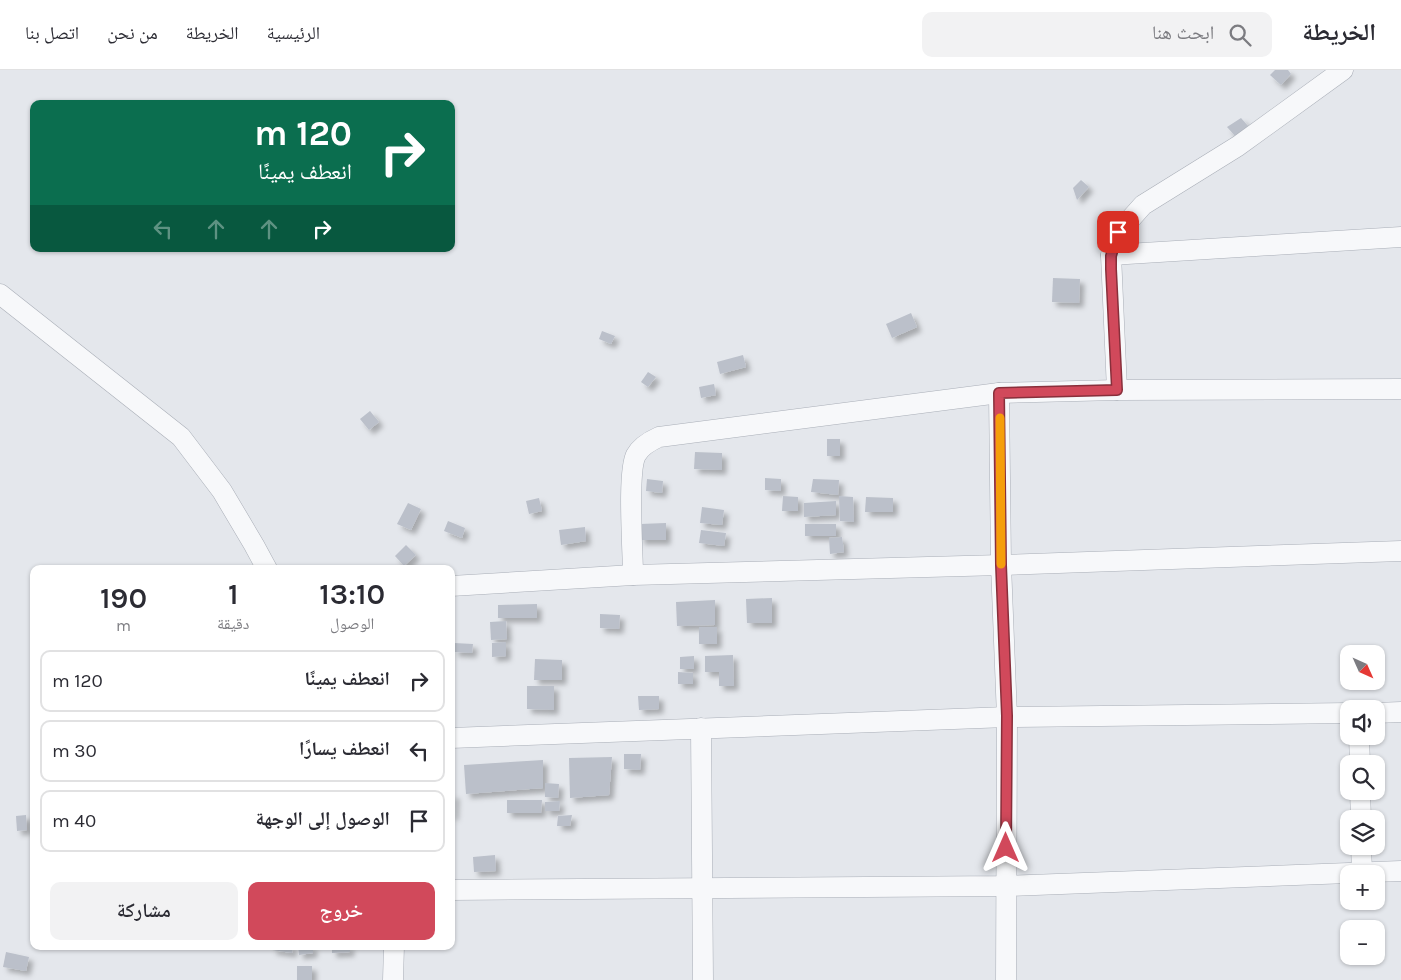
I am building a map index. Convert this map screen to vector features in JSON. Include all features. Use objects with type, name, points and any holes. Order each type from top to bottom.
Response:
[{"type":"street","points":[[1117,390],[1111,256],[1118,232],[1143,205],[1238,146],[1343,70]]},
{"type":"street","points":[[1111,256],[1401,237]]},
{"type":"street","points":[[0,294],[181,437],[222,491],[265,565]]},
{"type":"street","points":[[633,575],[631,473],[635,456],[647,442],[659,437],[999,393],[1117,390],[1401,389]]},
{"type":"street","points":[[999,393],[1001,565],[1007,716],[1006,980]]},
{"type":"street","points":[[455,586],[633,575],[1401,551]]},
{"type":"street","points":[[1385,713],[1401,712]]},
{"type":"street","points":[[455,738],[1007,716],[1340,713]]},
{"type":"street","points":[[701,728],[703,980]]},
{"type":"street","points":[[1385,871],[1401,871]]},
{"type":"street","points":[[455,890],[1006,886],[1340,873]]},
{"type":"street","points":[[393,980],[394,950]]},
{"type":"building","points":[[1275,70],[1288,70],[1291,74],[1281,85],[1270,75]]},
{"type":"building","points":[[1241,118],[1249,127],[1236,137],[1227,127]]},
{"type":"building","points":[[1081,180],[1089,187],[1077,200],[1073,188]]},
{"type":"building","points":[[1053,278],[1080,279],[1079,303],[1052,302]]},
{"type":"building","points":[[911,313],[917,327],[892,338],[886,324]]},
{"type":"building","points":[[602,331],[615,336],[611,344],[599,339]]},
{"type":"building","points":[[743,355],[746,367],[720,374],[717,362]]},
{"type":"building","points":[[648,372],[656,377],[648,387],[641,382]]},
{"type":"building","points":[[714,384],[716,395],[701,398],[699,387]]},
{"type":"building","points":[[370,411],[379,422],[369,430],[360,419]]},
{"type":"building","points":[[827,439],[840,439],[840,456],[827,456]]},
{"type":"building","points":[[695,452],[722,453],[722,470],[694,469]]},
{"type":"building","points":[[765,478],[781,479],[781,491],[765,490]]},
{"type":"building","points":[[647,479],[663,481],[662,493],[646,491]]},
{"type":"building","points":[[813,479],[839,480],[838,495],[811,492]]},
{"type":"building","points":[[783,496],[798,497],[798,511],[782,511]]},
{"type":"building","points":[[839,496],[853,497],[854,522],[840,521]]},
{"type":"building","points":[[866,497],[893,498],[893,512],[865,512]]},
{"type":"building","points":[[539,498],[542,511],[529,514],[526,501]]},
{"type":"building","points":[[836,501],[836,515],[804,517],[804,503]]},
{"type":"building","points":[[408,503],[421,509],[411,530],[397,524]]},
{"type":"building","points":[[702,507],[724,510],[722,525],[700,523]]},
{"type":"building","points":[[448,521],[465,528],[462,538],[444,531]]},
{"type":"building","points":[[666,523],[666,540],[640,540],[640,524]]},
{"type":"building","points":[[805,524],[836,524],[836,536],[805,536]]},
{"type":"building","points":[[585,527],[586,541],[561,545],[559,530]]},
{"type":"building","points":[[701,530],[726,533],[724,546],[699,543]]},
{"type":"building","points":[[842,537],[844,552],[830,554],[829,538]]},
{"type":"building","points":[[406,545],[416,555],[405,565],[395,556]]},
{"type":"building","points":[[772,598],[772,623],[747,623],[746,599]]},
{"type":"building","points":[[715,600],[715,625],[677,626],[676,602]]},
{"type":"building","points":[[537,604],[537,618],[498,618],[498,605]]},
{"type":"building","points":[[600,614],[620,615],[619,629],[600,628]]},
{"type":"building","points":[[506,621],[507,639],[491,640],[490,622]]},
{"type":"building","points":[[699,627],[717,627],[717,644],[699,644]]},
{"type":"building","points":[[506,642],[506,656],[492,657],[492,643]]},
{"type":"building","points":[[455,643],[473,644],[472,653],[455,652]]},
{"type":"building","points":[[733,655],[734,686],[719,686],[719,672],[705,672],[705,656]]},
{"type":"building","points":[[694,656],[694,669],[680,669],[680,657]]},
{"type":"building","points":[[535,659],[562,660],[562,680],[534,680]]},
{"type":"building","points":[[678,672],[693,673],[693,684],[678,684]]},
{"type":"building","points":[[527,686],[554,686],[554,710],[527,709]]},
{"type":"building","points":[[638,696],[659,696],[659,709],[639,710]]},
{"type":"building","points":[[624,754],[641,754],[640,770],[624,769]]},
{"type":"building","points":[[612,757],[609,795],[570,798],[569,758]]},
{"type":"building","points":[[543,760],[543,788],[466,794],[464,765]]},
{"type":"building","points":[[545,783],[559,784],[558,798],[545,797]]},
{"type":"building","points":[[507,800],[542,800],[541,813],[507,813]]},
{"type":"building","points":[[560,801],[559,811],[545,811],[545,802]]},
{"type":"building","points":[[26,815],[27,830],[17,831],[16,816]]},
{"type":"building","points":[[572,815],[570,826],[557,826],[558,816]]},
{"type":"building","points":[[495,855],[496,871],[474,872],[473,857]]},
{"type":"building","points":[[272,950],[292,950],[292,953]]},
{"type":"building","points":[[298,950],[313,950],[313,953],[299,955]]},
{"type":"building","points":[[332,950],[350,950],[350,952],[332,953]]},
{"type":"building","points":[[6,952],[29,957],[26,971],[3,967]]},
{"type":"building","points":[[297,966],[312,966],[312,980],[297,980]]},
{"type":"slow traffic","points":[[1000,418],[1001,564]]},
{"type":"route","points":[[1006,848],[1007,716],[1001,565],[999,393],[1117,390],[1111,256],[1118,232]]}]
